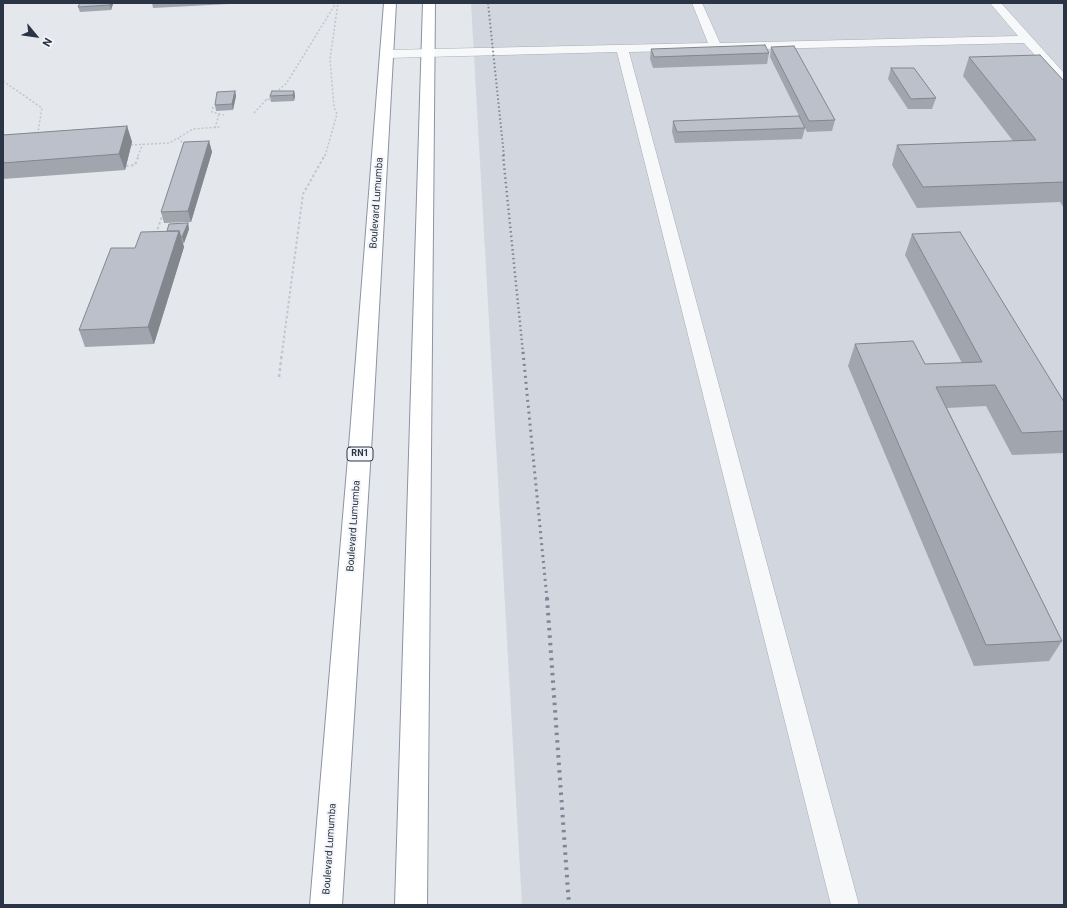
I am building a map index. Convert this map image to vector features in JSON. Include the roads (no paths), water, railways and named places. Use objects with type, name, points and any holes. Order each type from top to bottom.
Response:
[{"type":"highway","name":"Boulevard Lumumba","points":[[326,905],[361,442],[390,3]]},
{"type":"highway","points":[[410,905],[429,3]]},
{"type":"lane","points":[[697,3],[716,47]]},
{"type":"lane","points":[[995,3],[1064,80]]},
{"type":"lane","points":[[387,54],[1027,39]]},
{"type":"lane","points":[[622,48],[845,905]]},
{"type":"railway","points":[[488,3],[504,156]]},
{"type":"railway","points":[[503,155],[523,353]]},
{"type":"railway","points":[[523,352],[547,599]]},
{"type":"railway","points":[[547,598],[569,905]]}]
